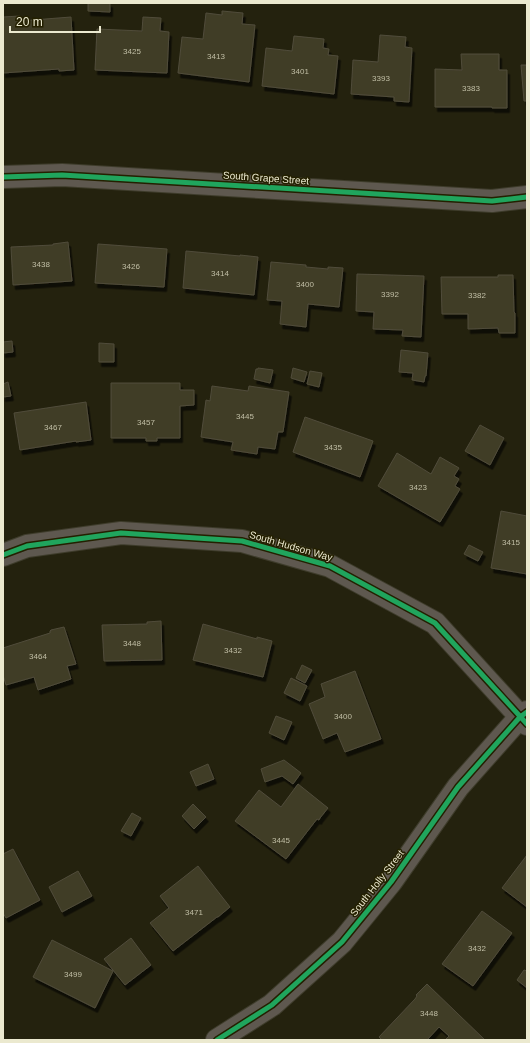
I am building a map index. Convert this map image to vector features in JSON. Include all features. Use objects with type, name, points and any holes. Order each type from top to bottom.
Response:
[{"type":"street","name":"South Grape Street","points":[[3,178],[62,175],[492,201],[527,196]]},
{"type":"street","name":"South Hudson Way","points":[[3,555],[27,546],[121,533],[242,541],[330,566],[436,623],[525,718]]},
{"type":"street","name":"South Holly Street","points":[[217,1040],[272,1005],[342,942],[391,882],[458,787],[525,718]]},
{"type":"building","points":[[88,3],[110,3],[110,12],[88,11]]},
{"type":"building","points":[[222,11],[243,13],[242,24],[255,25],[249,82],[178,73],[182,37],[203,39],[206,13],[222,15]]},
{"type":"building","points":[[20,16],[20,21],[71,17],[74,70],[59,71],[59,69],[3,73],[3,17]]},
{"type":"building","points":[[143,17],[161,18],[160,31],[169,32],[167,73],[95,70],[97,29],[142,31]]},
{"type":"building","points":[[380,35],[406,37],[405,47],[412,48],[409,102],[394,101],[394,97],[351,94],[353,60],[378,62]]},
{"type":"building","points":[[294,36],[324,39],[323,48],[329,49],[328,55],[338,56],[334,94],[262,86],[266,48],[292,51]]},
{"type":"building","points":[[461,54],[499,54],[499,70],[507,70],[507,108],[435,107],[435,69],[462,70]]},
{"type":"building","points":[[521,65],[527,65],[527,101],[524,101]]},
{"type":"building","points":[[68,242],[72,281],[13,285],[11,247],[53,245]]},
{"type":"building","points":[[98,244],[167,249],[164,287],[95,283]]},
{"type":"building","points":[[186,251],[258,257],[254,295],[183,288]]},
{"type":"building","points":[[271,262],[306,265],[306,267],[328,269],[328,267],[343,268],[339,307],[308,304],[306,327],[280,324],[282,301],[267,300]]},
{"type":"building","points":[[357,274],[424,276],[421,337],[402,336],[403,330],[373,329],[374,312],[356,311]]},
{"type":"building","points":[[498,275],[513,275],[515,333],[499,333],[498,328],[468,329],[468,314],[442,314],[441,277],[498,277]]},
{"type":"building","points":[[12,341],[13,352],[3,353],[3,342]]},
{"type":"building","points":[[99,343],[114,344],[114,362],[99,362]]},
{"type":"building","points":[[401,350],[428,353],[424,382],[412,380],[413,373],[399,372]]},
{"type":"building","points":[[293,368],[307,372],[304,382],[291,378]]},
{"type":"building","points":[[256,369],[273,370],[270,383],[254,379]]},
{"type":"building","points":[[310,371],[322,373],[319,387],[307,384]]},
{"type":"building","points":[[8,382],[11,396],[3,397],[3,384]]},
{"type":"building","points":[[111,383],[180,383],[180,390],[194,390],[194,405],[180,406],[180,438],[157,438],[157,441],[146,441],[146,438],[111,438]]},
{"type":"building","points":[[212,386],[248,391],[249,386],[289,392],[283,432],[278,432],[275,449],[258,447],[257,454],[231,450],[233,442],[201,437],[206,400],[210,401]]},
{"type":"building","points":[[86,402],[91,440],[20,450],[14,413]]},
{"type":"building","points":[[305,417],[373,441],[360,477],[293,452]]},
{"type":"building","points":[[480,425],[504,438],[490,465],[465,451]]},
{"type":"building","points":[[397,453],[431,474],[440,457],[459,468],[454,476],[459,479],[455,486],[460,489],[440,522],[378,486]]},
{"type":"building","points":[[501,511],[527,516],[527,574],[491,568]]},
{"type":"building","points":[[469,545],[483,552],[478,561],[464,554]]},
{"type":"building","points":[[161,621],[162,660],[104,661],[102,625],[147,624],[147,622]]},
{"type":"building","points":[[203,624],[257,639],[257,637],[272,641],[263,677],[193,660]]},
{"type":"building","points":[[64,627],[76,664],[67,666],[71,679],[38,690],[34,677],[6,685],[3,675],[3,648],[50,633],[51,630]]},
{"type":"building","points":[[302,665],[312,670],[305,683],[296,678]]},
{"type":"building","points":[[355,671],[381,739],[345,752],[337,733],[323,739],[309,704],[325,697],[321,684]]},
{"type":"building","points":[[291,678],[307,686],[300,701],[284,693]]},
{"type":"building","points":[[276,716],[292,722],[284,740],[269,733]]},
{"type":"building","points":[[284,760],[301,773],[293,784],[282,776],[265,782],[261,769]]},
{"type":"building","points":[[208,764],[214,779],[196,786],[190,772]]},
{"type":"building","points":[[298,784],[328,808],[319,820],[317,819],[286,859],[235,821],[259,790],[281,807]]},
{"type":"building","points":[[193,804],[206,817],[194,829],[182,816]]},
{"type":"building","points":[[132,813],[141,818],[131,836],[121,831]]},
{"type":"building","points":[[13,849],[40,900],[6,918],[3,913],[3,854]]},
{"type":"building","points":[[527,855],[527,907],[502,888]]},
{"type":"building","points":[[198,866],[230,907],[173,951],[150,923],[169,908],[160,896]]},
{"type":"building","points":[[78,871],[92,896],[62,912],[49,887]]},
{"type":"building","points":[[482,911],[512,933],[473,986],[442,964]]},
{"type":"building","points":[[131,938],[151,965],[125,985],[104,959]]},
{"type":"building","points":[[52,940],[113,971],[95,1008],[33,977]]},
{"type":"building","points":[[524,970],[527,971],[527,988],[517,980]]},
{"type":"building","points":[[427,984],[485,1040],[445,1040],[449,1036],[439,1027],[427,1040],[382,1040],[379,1037]]},
{"type":"cycle path","points":[[3,177],[62,175],[492,201],[527,197]]},
{"type":"cycle path","points":[[3,555],[27,546],[121,533],[242,541],[330,566],[435,623],[527,724]]},
{"type":"cycle path","points":[[217,1040],[272,1005],[342,942],[391,882],[458,787],[520,717],[527,712]]}]
